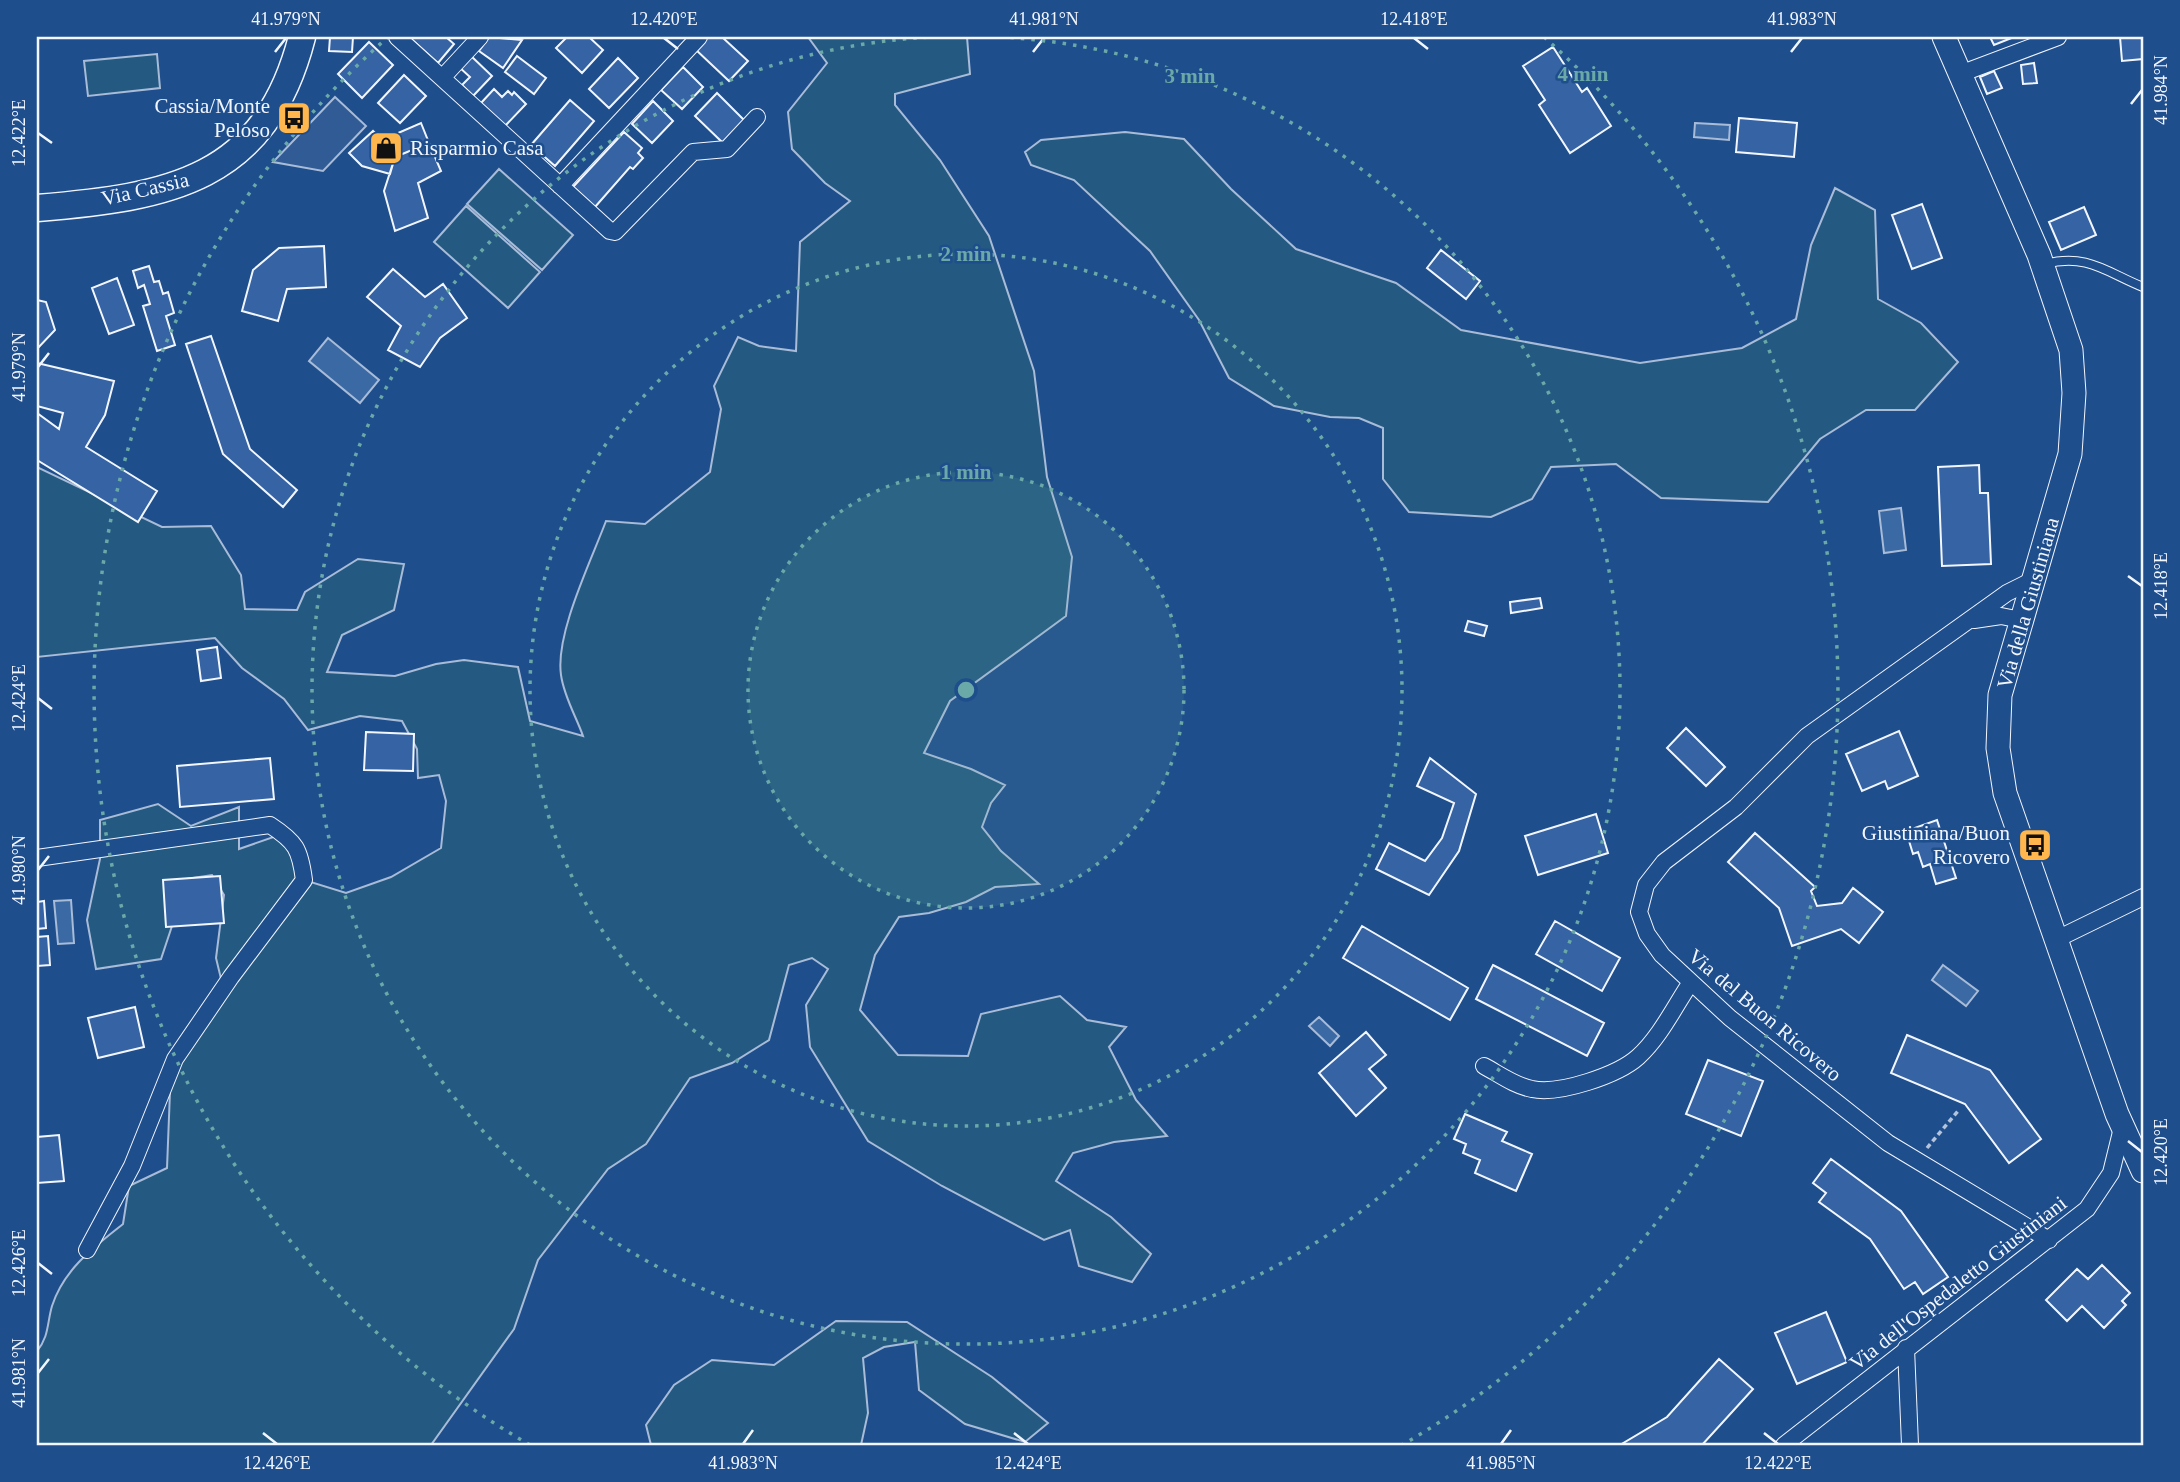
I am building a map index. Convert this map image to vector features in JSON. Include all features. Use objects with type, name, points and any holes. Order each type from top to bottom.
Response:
[{"type":"main road","name":"Via Cassia","points":[[37,208],[150,192],[193,179],[219,166],[248,143],[270,116],[289,81],[302,37]]},
{"type":"street","points":[[397,37],[610,231],[615,232],[693,152],[727,149],[757,117]]},
{"type":"street","points":[[442,78],[480,37]]},
{"type":"street","points":[[560,186],[699,37]]},
{"type":"street","name":"Via della Giustiniana","points":[[1944,37],[2042,264],[2071,350],[2074,393],[2070,454],[2000,695],[1998,748],[2005,793],[2122,1128],[2143,1171]]},
{"type":"street","points":[[1960,74],[2058,37]]},
{"type":"street","name":"Via del Buon Ricovero","points":[[2033,580],[2007,593],[1972,621],[1819,727],[1736,807],[1678,850],[1654,872],[1640,904],[1643,926],[1662,955],[1751,1034],[1888,1143],[2049,1240]]},
{"type":"street","name":"Via del Buon Ricovero","points":[[1972,621],[2001,616],[2021,620]]},
{"type":"street","points":[[37,858],[270,825],[286,835],[301,852],[304,880],[231,977],[175,1059],[132,1166],[87,1250]]},
{"type":"street","points":[[2057,939],[2143,897]]},
{"type":"street","points":[[1484,1066],[1521,1086],[1536,1090],[1553,1090],[1606,1075],[1631,1062],[1643,1051],[1691,982]]},
{"type":"street","name":"Via dell'Ospedaletto Giustiniani","points":[[1784,1445],[2078,1217],[2101,1192],[2117,1156],[2122,1128]]},
{"type":"street","points":[[1906,1348],[1910,1445]]},
{"type":"lane","points":[[2042,264],[2066,258],[2081,259],[2143,287]]},
{"type":"path","points":[[1917,1161],[1958,1111]]},
{"type":"shaded area","points":[[808,37],[967,37],[970,74],[895,94],[895,105],[940,160],[989,236],[1034,371],[1047,477],[1072,557],[1066,616],[950,701],[924,753],[971,769],[1005,785],[991,803],[982,827],[1001,851],[1039,884],[995,887],[966,902],[929,913],[899,917],[875,955],[860,1010],[898,1055],[968,1056],[981,1014],[1060,996],[1087,1020],[1126,1027],[1109,1047],[1136,1100],[1167,1136],[1114,1142],[1073,1153],[1056,1181],[1111,1217],[1151,1254],[1132,1282],[1079,1266],[1070,1230],[1044,1240],[942,1186],[868,1141],[810,1047],[806,1005],[828,969],[812,958],[789,965],[769,1040],[732,1063],[690,1078],[646,1144],[608,1169],[538,1260],[514,1329],[431,1445],[37,1445],[37,1351],[46,1335],[57,1293],[81,1260],[123,1224],[129,1186],[167,1168],[171,1066],[223,987],[216,958],[224,895],[212,875],[172,881],[177,911],[161,959],[96,969],[87,920],[100,859],[100,820],[158,804],[191,826],[239,807],[239,849],[285,833],[304,880],[346,893],[391,877],[441,848],[446,801],[439,775],[418,778],[417,749],[402,721],[360,716],[308,730],[284,699],[242,668],[215,638],[37,657],[37,467],[162,527],[211,526],[241,575],[245,609],[297,610],[305,592],[358,559],[404,564],[394,610],[342,635],[327,672],[395,676],[436,664],[464,660],[518,667],[530,721],[583,736],[561,675],[563,639],[606,521],[645,524],[710,472],[721,409],[714,386],[738,337],[759,346],[796,351],[800,242],[850,201],[825,183],[792,149],[788,112],[827,63]]},
{"type":"shaded area","points":[[157,54],[160,88],[88,96],[84,61]]},
{"type":"shaded area","points":[[335,97],[366,126],[323,171],[273,162]]},
{"type":"shaded area","points":[[1695,123],[1730,125],[1729,140],[1694,137]]},
{"type":"shaded area","points":[[1125,132],[1184,139],[1231,189],[1296,249],[1396,283],[1461,330],[1640,363],[1742,348],[1796,319],[1811,245],[1835,188],[1875,210],[1878,299],[1921,323],[1958,362],[1915,410],[1866,410],[1820,439],[1768,502],[1661,498],[1616,464],[1551,467],[1532,499],[1491,517],[1409,512],[1383,479],[1383,428],[1359,418],[1330,417],[1274,406],[1229,378],[1199,320],[1150,251],[1074,180],[1031,165],[1025,152],[1041,140]]},
{"type":"shaded area","points":[[499,169],[573,235],[542,270],[467,204]]},
{"type":"shaded area","points":[[466,206],[540,272],[508,308],[434,242]]},
{"type":"shaded area","points":[[328,338],[379,380],[360,403],[309,361]]},
{"type":"shaded area","points":[[1901,508],[1906,550],[1884,553],[1879,511]]},
{"type":"shaded area","points":[[71,900],[74,943],[58,944],[54,901]]},
{"type":"shaded area","points":[[1943,965],[1978,991],[1966,1006],[1932,980]]},
{"type":"shaded area","points":[[1319,1017],[1339,1036],[1330,1046],[1309,1026]]},
{"type":"shaded area","points":[[836,1321],[907,1322],[992,1377],[1048,1423],[1025,1442],[965,1424],[919,1390],[915,1342],[884,1347],[863,1358],[868,1413],[861,1445],[651,1445],[646,1425],[674,1385],[712,1360],[774,1365]]},
{"type":"building","points":[[330,37],[353,37],[352,52],[329,51]]},
{"type":"building","points":[[409,37],[446,37],[454,44],[438,63]]},
{"type":"building","points":[[489,37],[522,40],[503,68],[479,51]]},
{"type":"building","points":[[567,37],[589,37],[603,50],[582,73],[556,48]]},
{"type":"building","points":[[706,37],[722,37],[748,61],[729,81],[695,49]]},
{"type":"building","points":[[1990,37],[2014,37],[1994,45]]},
{"type":"building","points":[[2120,37],[2143,37],[2143,59],[2122,61]]},
{"type":"building","points":[[369,42],[393,65],[362,98],[338,74]]},
{"type":"building","points":[[1553,47],[1582,92],[1587,88],[1611,126],[1570,153],[1539,105],[1545,100],[1523,66]]},
{"type":"building","points":[[470,55],[492,76],[473,96],[462,85],[470,77],[459,67]]},
{"type":"building","points":[[517,56],[546,78],[534,94],[505,72]]},
{"type":"building","points":[[618,58],[638,78],[609,108],[589,89]]},
{"type":"building","points":[[2034,63],[2037,83],[2023,84],[2021,65]]},
{"type":"building","points":[[683,67],[703,87],[682,109],[661,90]]},
{"type":"building","points":[[1994,71],[2002,88],[1987,94],[1980,77]]},
{"type":"building","points":[[404,75],[426,96],[400,123],[378,103]]},
{"type":"building","points":[[494,89],[502,97],[508,91],[512,95],[514,92],[526,104],[505,126],[481,103]]},
{"type":"building","points":[[717,93],[745,121],[723,143],[695,116]]},
{"type":"building","points":[[570,100],[594,121],[555,166],[531,145]]},
{"type":"building","points":[[653,101],[673,121],[652,143],[632,124]]},
{"type":"building","points":[[1739,118],[1797,123],[1794,157],[1736,152]]},
{"type":"building","name":"Risparmio Casa","points":[[421,123],[429,143],[395,157],[390,174],[362,166],[349,153],[373,131],[382,140]]},
{"type":"building","points":[[624,132],[642,148],[638,153],[643,158],[633,169],[630,167],[595,207],[573,187]]},
{"type":"building","points":[[429,143],[441,171],[418,183],[428,218],[395,231],[384,191],[395,157]]},
{"type":"building","points":[[1922,204],[1942,258],[1912,269],[1892,215]]},
{"type":"building","points":[[2084,207],[2096,235],[2061,250],[2049,222]]},
{"type":"building","points":[[324,246],[326,287],[287,289],[278,321],[242,311],[253,270],[279,248]]},
{"type":"building","points":[[1441,250],[1480,281],[1466,299],[1427,268]]},
{"type":"building","points":[[149,266],[154,282],[159,281],[163,294],[168,292],[174,313],[166,316],[175,345],[157,351],[143,306],[150,304],[144,285],[138,288],[133,271]]},
{"type":"building","points":[[393,269],[425,297],[443,284],[467,318],[440,338],[420,367],[388,350],[401,326],[367,297]]},
{"type":"building","points":[[117,278],[134,325],[109,334],[92,288]]},
{"type":"building","points":[[37,300],[46,302],[55,330],[37,349]]},
{"type":"building","points":[[211,336],[250,449],[297,490],[283,507],[223,454],[186,344]]},
{"type":"building","points":[[37,363],[114,381],[105,415],[86,447],[157,491],[138,522],[37,460],[37,413],[59,429],[63,413],[37,406]]},
{"type":"building","points":[[1979,465],[1980,493],[1988,493],[1991,564],[1942,566],[1938,467]]},
{"type":"building","points":[[1540,598],[1542,608],[1511,613],[1510,602]]},
{"type":"building","points":[[1468,621],[1487,626],[1484,636],[1465,631]]},
{"type":"building","points":[[217,647],[221,678],[201,681],[197,650]]},
{"type":"building","points":[[1686,728],[1725,767],[1706,786],[1667,748]]},
{"type":"building","points":[[1899,731],[1918,776],[1888,789],[1885,781],[1862,791],[1846,754]]},
{"type":"building","points":[[366,732],[414,734],[413,771],[364,770]]},
{"type":"building","points":[[270,758],[274,799],[180,807],[177,766]]},
{"type":"building","points":[[1430,758],[1476,794],[1459,851],[1429,895],[1376,869],[1389,843],[1425,861],[1442,838],[1454,803],[1417,786]]},
{"type":"building","points":[[1596,814],[1608,853],[1538,875],[1525,836]]},
{"type":"building","points":[[1937,820],[1956,878],[1936,884],[1930,864],[1923,867],[1918,852],[1913,854],[1906,831]]},
{"type":"building","points":[[1755,833],[1815,887],[1811,891],[1817,906],[1842,903],[1853,888],[1883,912],[1859,943],[1841,929],[1792,946],[1779,908],[1728,862]]},
{"type":"building","points":[[220,876],[224,923],[166,927],[163,880]]},
{"type":"building","points":[[44,901],[46,928],[37,929],[37,902]]},
{"type":"building","points":[[1555,921],[1620,958],[1602,991],[1536,954]]},
{"type":"building","points":[[1362,926],[1468,988],[1450,1020],[1343,958]]},
{"type":"building","points":[[48,936],[50,965],[37,966],[37,937]]},
{"type":"building","points":[[1493,965],[1604,1023],[1587,1056],[1476,999]]},
{"type":"building","points":[[135,1007],[144,1047],[98,1058],[88,1018]]},
{"type":"building","points":[[1366,1032],[1386,1055],[1369,1069],[1386,1088],[1356,1116],[1319,1073]]},
{"type":"building","points":[[1907,1035],[1990,1070],[2041,1139],[2009,1163],[1965,1104],[1891,1073]]},
{"type":"building","points":[[1708,1060],[1763,1081],[1741,1136],[1686,1114]]},
{"type":"building","points":[[1465,1114],[1507,1132],[1502,1141],[1532,1154],[1516,1191],[1475,1173],[1480,1160],[1463,1153],[1466,1144],[1454,1139]]},
{"type":"building","points":[[59,1135],[64,1181],[37,1183],[37,1137]]},
{"type":"building","points":[[1831,1159],[1901,1211],[1948,1277],[1923,1294],[1915,1282],[1904,1289],[1870,1239],[1819,1202],[1826,1193],[1813,1183]]},
{"type":"building","points":[[2102,1265],[2130,1293],[2122,1301],[2126,1305],[2104,1328],[2082,1306],[2067,1321],[2046,1300],[2077,1269],[2088,1279]]},
{"type":"building","points":[[1826,1312],[1847,1362],[1797,1384],[1775,1333]]},
{"type":"building","points":[[1719,1359],[1753,1389],[1702,1445],[1620,1445],[1667,1417]]},
{"type":"place","name":"Cassia/Monte Peloso","points":[[294,118]]},
{"type":"place","name":"Risparmio Casa","points":[[386,148]]},
{"type":"place","name":"Giustiniana/Buon Ricovero","points":[[2035,845]]}]
